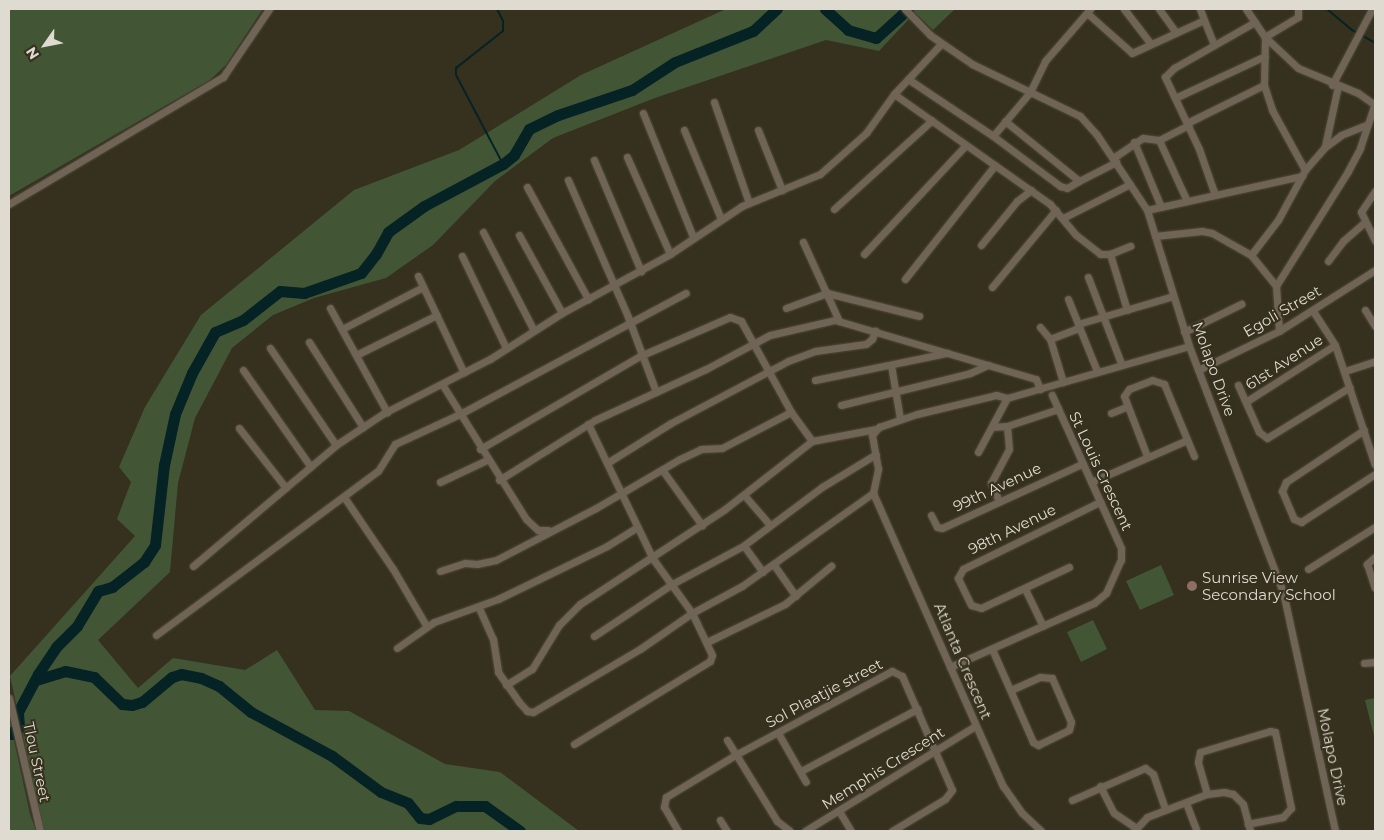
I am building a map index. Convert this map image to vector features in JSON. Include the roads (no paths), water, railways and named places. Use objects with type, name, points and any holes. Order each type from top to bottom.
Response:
[{"type":"street","points":[[9,204],[223,77],[269,9]]},
{"type":"street","name":"Molapo Drive","points":[[905,9],[941,44],[972,64],[1080,116],[1114,160],[1147,210],[1184,332],[1282,592],[1335,831]]},
{"type":"street","points":[[1124,9],[1151,44]]},
{"type":"street","points":[[1159,9],[1176,32]]},
{"type":"street","points":[[1200,9],[1214,45]]},
{"type":"street","points":[[1246,9],[1265,37],[1298,68],[1335,86],[1358,93],[1375,103],[1366,125],[1360,148],[1348,171],[1276,286]]},
{"type":"street","points":[[1265,37],[1298,17],[1298,9]]},
{"type":"street","points":[[1324,148],[1335,86],[1372,9]]},
{"type":"street","points":[[992,136],[1030,92],[1045,61],[1089,11],[1132,53],[1204,20]]},
{"type":"street","points":[[1215,195],[1166,74],[1255,22]]},
{"type":"street","points":[[1265,37],[1264,85],[1272,110],[1303,173]]},
{"type":"street","points":[[193,566],[336,445],[363,427],[387,412],[464,373],[562,313],[670,254],[693,237],[749,203],[820,174],[866,133],[894,94],[941,44]]},
{"type":"street","points":[[1175,98],[1265,56]]},
{"type":"street","points":[[908,79],[992,136],[1060,186],[1067,188],[1114,160],[1134,142],[1143,138],[1159,140],[1264,85]]},
{"type":"street","points":[[894,94],[1031,190],[1056,210],[1076,235],[1100,254],[1110,254],[1130,246]]},
{"type":"street","points":[[714,102],[749,203]]},
{"type":"street","points":[[643,113],[693,237]]},
{"type":"street","points":[[834,209],[932,120]]},
{"type":"street","points":[[1005,121],[1079,181]]},
{"type":"street","points":[[1252,255],[1278,220],[1303,173],[1324,148],[1336,138],[1366,125]]},
{"type":"street","points":[[684,130],[721,219]]},
{"type":"street","points":[[758,130],[782,190]]},
{"type":"street","points":[[1159,140],[1187,201]]},
{"type":"street","points":[[1134,142],[1161,207]]},
{"type":"street","points":[[864,254],[966,145]]},
{"type":"street","points":[[627,157],[670,254]]},
{"type":"street","points":[[594,160],[640,271]]},
{"type":"street","points":[[905,279],[995,165]]},
{"type":"street","points":[[1147,210],[1303,173]]},
{"type":"street","points":[[568,180],[629,322],[640,356],[656,392]]},
{"type":"street","points":[[1063,218],[1130,184]]},
{"type":"street","points":[[527,187],[588,299]]},
{"type":"street","points":[[981,245],[1017,201],[1031,190]]},
{"type":"street","points":[[1375,191],[1361,209],[1364,223],[1375,241]]},
{"type":"street","points":[[992,287],[1056,210]]},
{"type":"street","points":[[1328,262],[1343,241],[1364,223]]},
{"type":"street","points":[[1155,236],[1202,231],[1221,237],[1252,255],[1276,286],[1279,331]]},
{"type":"street","points":[[483,232],[534,331]]},
{"type":"street","points":[[519,235],[562,313]]},
{"type":"street","points":[[803,242],[839,321]]},
{"type":"street","points":[[1110,254],[1127,310]]},
{"type":"street","points":[[462,256],[506,348]]},
{"type":"street","name":"Egoli Street","points":[[1198,370],[1279,331],[1375,270]]},
{"type":"street","points":[[418,276],[464,373]]},
{"type":"street","points":[[1088,277],[1121,363]]},
{"type":"street","points":[[342,329],[423,287]]},
{"type":"street","points":[[786,308],[827,292],[919,316]]},
{"type":"street","points":[[156,635],[378,471],[395,444],[460,414],[686,293]]},
{"type":"street","points":[[1050,339],[1078,326],[1173,296]]},
{"type":"street","points":[[1068,299],[1097,372]]},
{"type":"street","points":[[1184,332],[1241,304]]},
{"type":"street","points":[[330,308],[387,412]]},
{"type":"street","points":[[1365,310],[1375,326]]},
{"type":"street","points":[[1313,311],[1335,345],[1375,465]]},
{"type":"street","points":[[356,356],[437,315]]},
{"type":"street","points":[[480,449],[640,356],[730,317],[741,321],[755,343],[791,412],[812,441]]},
{"type":"street","points":[[499,480],[588,424],[770,335],[839,321],[1036,379],[1040,389]]},
{"type":"street","points":[[1040,327],[1050,339],[1063,382]]},
{"type":"street","points":[[607,463],[670,423],[770,371],[816,351],[866,344],[872,339],[875,331]]},
{"type":"street","points":[[309,342],[363,427]]},
{"type":"street","name":"61st Avenue","points":[[1247,401],[1335,345]]},
{"type":"street","points":[[506,685],[532,669],[568,614],[702,525],[744,495],[812,441],[876,429],[900,419],[996,395],[1007,398],[1097,372],[1121,363],[1189,346]]},
{"type":"street","points":[[270,348],[336,445]]},
{"type":"street","points":[[815,380],[947,354]]},
{"type":"street","points":[[1345,371],[1375,361]]},
{"type":"street","points":[[891,365],[900,419]]},
{"type":"street","points":[[841,405],[895,390],[970,373],[988,365]]},
{"type":"street","points":[[243,370],[310,467]]},
{"type":"street","points":[[1147,456],[1126,407],[1126,392],[1152,380],[1160,381],[1169,392],[1194,456]]},
{"type":"street","points":[[442,384],[499,480],[533,527],[551,530]]},
{"type":"street","name":"61st Avenue","points":[[1238,386],[1247,401],[1259,432],[1270,438],[1350,387]]},
{"type":"street","name":"St Louis Crescent","points":[[950,667],[1094,603],[1106,592],[1120,560],[1121,548],[1052,395]]},
{"type":"street","points":[[978,452],[1007,398]]},
{"type":"street","points":[[1112,413],[1126,407]]},
{"type":"street","points":[[992,427],[1007,426],[1058,409]]},
{"type":"street","points":[[440,571],[465,563],[477,564],[496,560],[621,495],[701,449],[722,448],[791,412]]},
{"type":"street","points":[[574,744],[710,661],[712,655],[692,613],[653,558],[588,424]]},
{"type":"street","points":[[999,501],[991,484],[1008,449],[1007,426]]},
{"type":"street","points":[[239,428],[286,488]]},
{"type":"street","points":[[479,608],[493,640],[498,672],[527,711],[534,712],[640,649],[692,613],[774,565],[873,493],[878,469],[872,435],[876,429]]},
{"type":"street","points":[[1364,430],[1286,482],[1282,491],[1294,519],[1301,522],[1375,474]]},
{"type":"street","points":[[1091,482],[1187,440]]},
{"type":"street","points":[[594,636],[672,584],[744,546],[836,478],[876,454]]},
{"type":"street","points":[[440,482],[487,460]]},
{"type":"street","name":"99th Avenue","points":[[931,515],[937,527],[942,528],[1082,464]]},
{"type":"street","points":[[663,471],[702,525]]},
{"type":"street","name":"Atlanta Crescent","points":[[873,493],[1003,786],[1013,802],[1041,831]]},
{"type":"street","points":[[744,495],[770,525]]},
{"type":"street","points":[[344,497],[393,568],[427,627]]},
{"type":"street","name":"98th Avenue","points":[[1069,567],[1025,589],[976,608],[958,578],[963,569],[1100,502]]},
{"type":"street","points":[[397,648],[427,627],[479,608],[607,546],[637,527]]},
{"type":"street","points":[[1308,569],[1375,528]]},
{"type":"street","points":[[744,546],[763,572]]},
{"type":"street","points":[[1375,557],[1367,564],[1375,588]]},
{"type":"street","points":[[774,565],[796,596]]},
{"type":"street","points":[[707,642],[755,621],[796,596],[831,566]]},
{"type":"street","points":[[1025,589],[1044,626]]},
{"type":"street","points":[[992,649],[1036,744],[1044,743],[1069,730],[1071,722],[1052,678],[1040,677],[1011,690]]},
{"type":"street","points":[[1364,663],[1375,662]]},
{"type":"street","name":"Sol Plaatjie street","points":[[678,831],[664,807],[666,797],[737,754],[892,671],[902,676],[934,752],[952,786],[951,793],[892,831]]},
{"type":"street","name":"Tlou Street","points":[[9,698],[40,831]]},
{"type":"street","points":[[800,772],[917,709]]},
{"type":"street","name":"Memphis Crescent","points":[[805,831],[975,726]]},
{"type":"street","points":[[1100,786],[1114,813],[1134,829],[1147,817],[1164,809],[1208,794],[1224,792],[1239,798],[1249,828],[1283,816],[1291,808],[1276,732],[1270,731],[1200,752],[1198,762],[1208,794]]},
{"type":"street","points":[[778,733],[806,782]]},
{"type":"street","points":[[727,740],[777,821],[790,831]]},
{"type":"street","points":[[1072,800],[1100,786],[1145,768],[1153,774],[1164,809]]},
{"type":"street","points":[[1186,803],[1196,829]]},
{"type":"street","points":[[838,812],[851,831]]},
{"type":"street","points":[[720,820],[727,831]]},
{"type":"waterway","points":[[497,9],[503,21],[503,31],[456,68],[456,75],[503,164]]},
{"type":"waterway","points":[[9,732],[11,734],[19,727],[18,712],[38,674],[56,647],[77,626],[98,591],[112,587],[144,562],[155,545],[164,465],[175,414],[192,373],[215,332],[243,320],[280,291],[304,293],[361,273],[376,254],[388,232],[424,206],[503,164],[514,155],[529,129],[558,115],[632,90],[675,62],[753,31],[777,9]]},
{"type":"waterway","points":[[825,9],[848,30],[876,38],[908,9]]},
{"type":"waterway","points":[[1327,9],[1352,30],[1375,43]]},
{"type":"waterway","points":[[36,680],[65,671],[94,677],[122,704],[132,705],[142,702],[172,677],[181,674],[201,678],[219,686],[251,712],[332,756],[381,792],[408,803],[420,818],[429,819],[456,806],[485,806],[520,831]]},
{"type":"place","name":"Sunrise View Secondary School","points":[[1192,586]]}]
